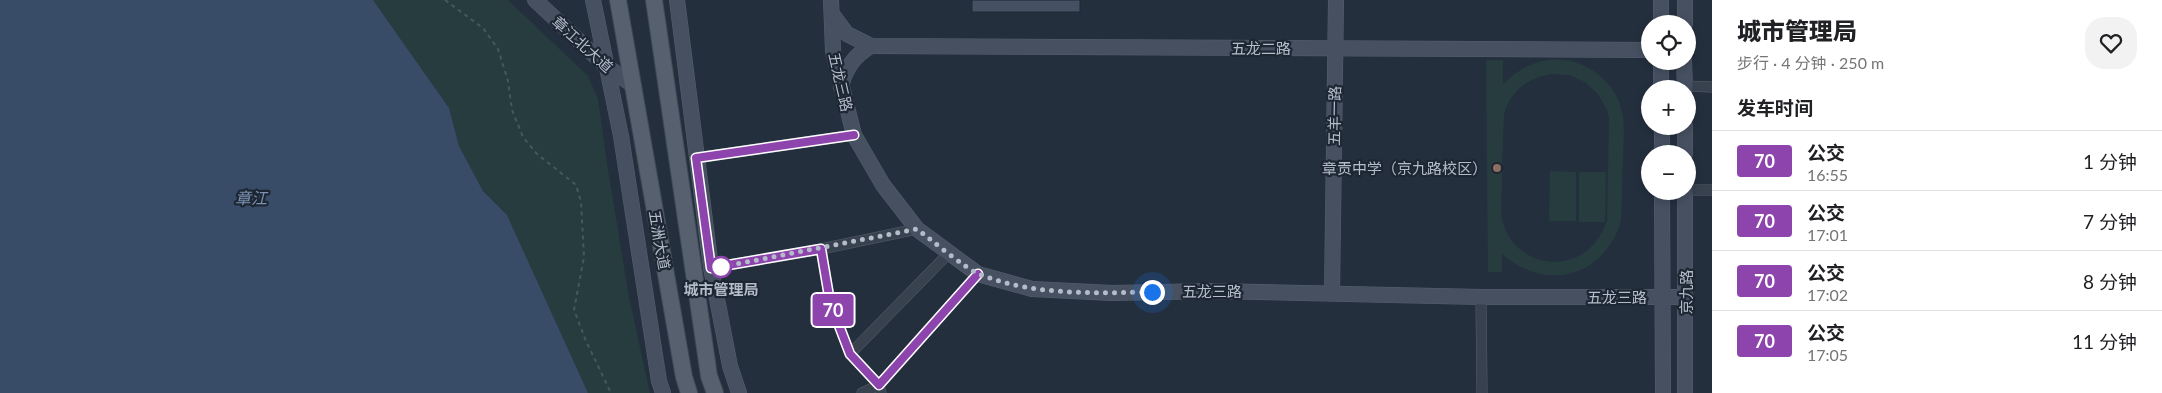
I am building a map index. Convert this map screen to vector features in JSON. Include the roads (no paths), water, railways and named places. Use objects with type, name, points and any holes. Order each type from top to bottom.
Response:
[{"type":"main road","name":"五洲大道","points":[[620,0],[684,377],[689,393]]},
{"type":"main road","name":"五洲大道","points":[[652,0],[709,376],[715,393]]},
{"type":"street","name":"章江北大道","points":[[535,0],[606,66],[634,86]]},
{"type":"street","points":[[593,0],[621,136],[659,381],[664,393]]},
{"type":"street","points":[[677,0],[711,268],[730,366],[739,393]]},
{"type":"street","name":"五羊一路","points":[[1332,293],[1336,0]]},
{"type":"street","points":[[1661,0],[1661,15]]},
{"type":"street","points":[[1685,0],[1685,15]]},
{"type":"street","points":[[831,6],[847,34],[871,46],[850,65],[841,88]]},
{"type":"street","name":"五龙三路","points":[[831,6],[833,51],[854,135],[883,185],[917,229],[978,274],[1032,289],[1112,293],[1212,291],[1481,297],[1686,297]]},
{"type":"street","name":"五龙二路","points":[[871,46],[1641,50]]},
{"type":"street","points":[[1696,87],[1712,86]]},
{"type":"street","points":[[696,158],[854,135]]},
{"type":"street","points":[[1696,190],[1712,190]]},
{"type":"street","name":"京九路","points":[[1662,200],[1663,393]]},
{"type":"street","name":"京九路","points":[[1685,393],[1686,200]]},
{"type":"street","points":[[711,268],[821,249],[917,229]]},
{"type":"street","points":[[821,249],[830,302],[850,354],[880,389]]},
{"type":"street","points":[[850,354],[949,253]]},
{"type":"street","points":[[862,393],[880,389],[978,274]]},
{"type":"street","points":[[1481,297],[1482,393]]},
{"type":"water","name":"章江","points":[[0,0],[373,0],[449,108],[459,146],[483,191],[507,215],[588,393],[0,393]]},
{"type":"place","name":"章贡中学（京九路校区）","points":[[1497,168]]},
{"type":"place","name":"城市管理局","points":[[721,267]]}]
